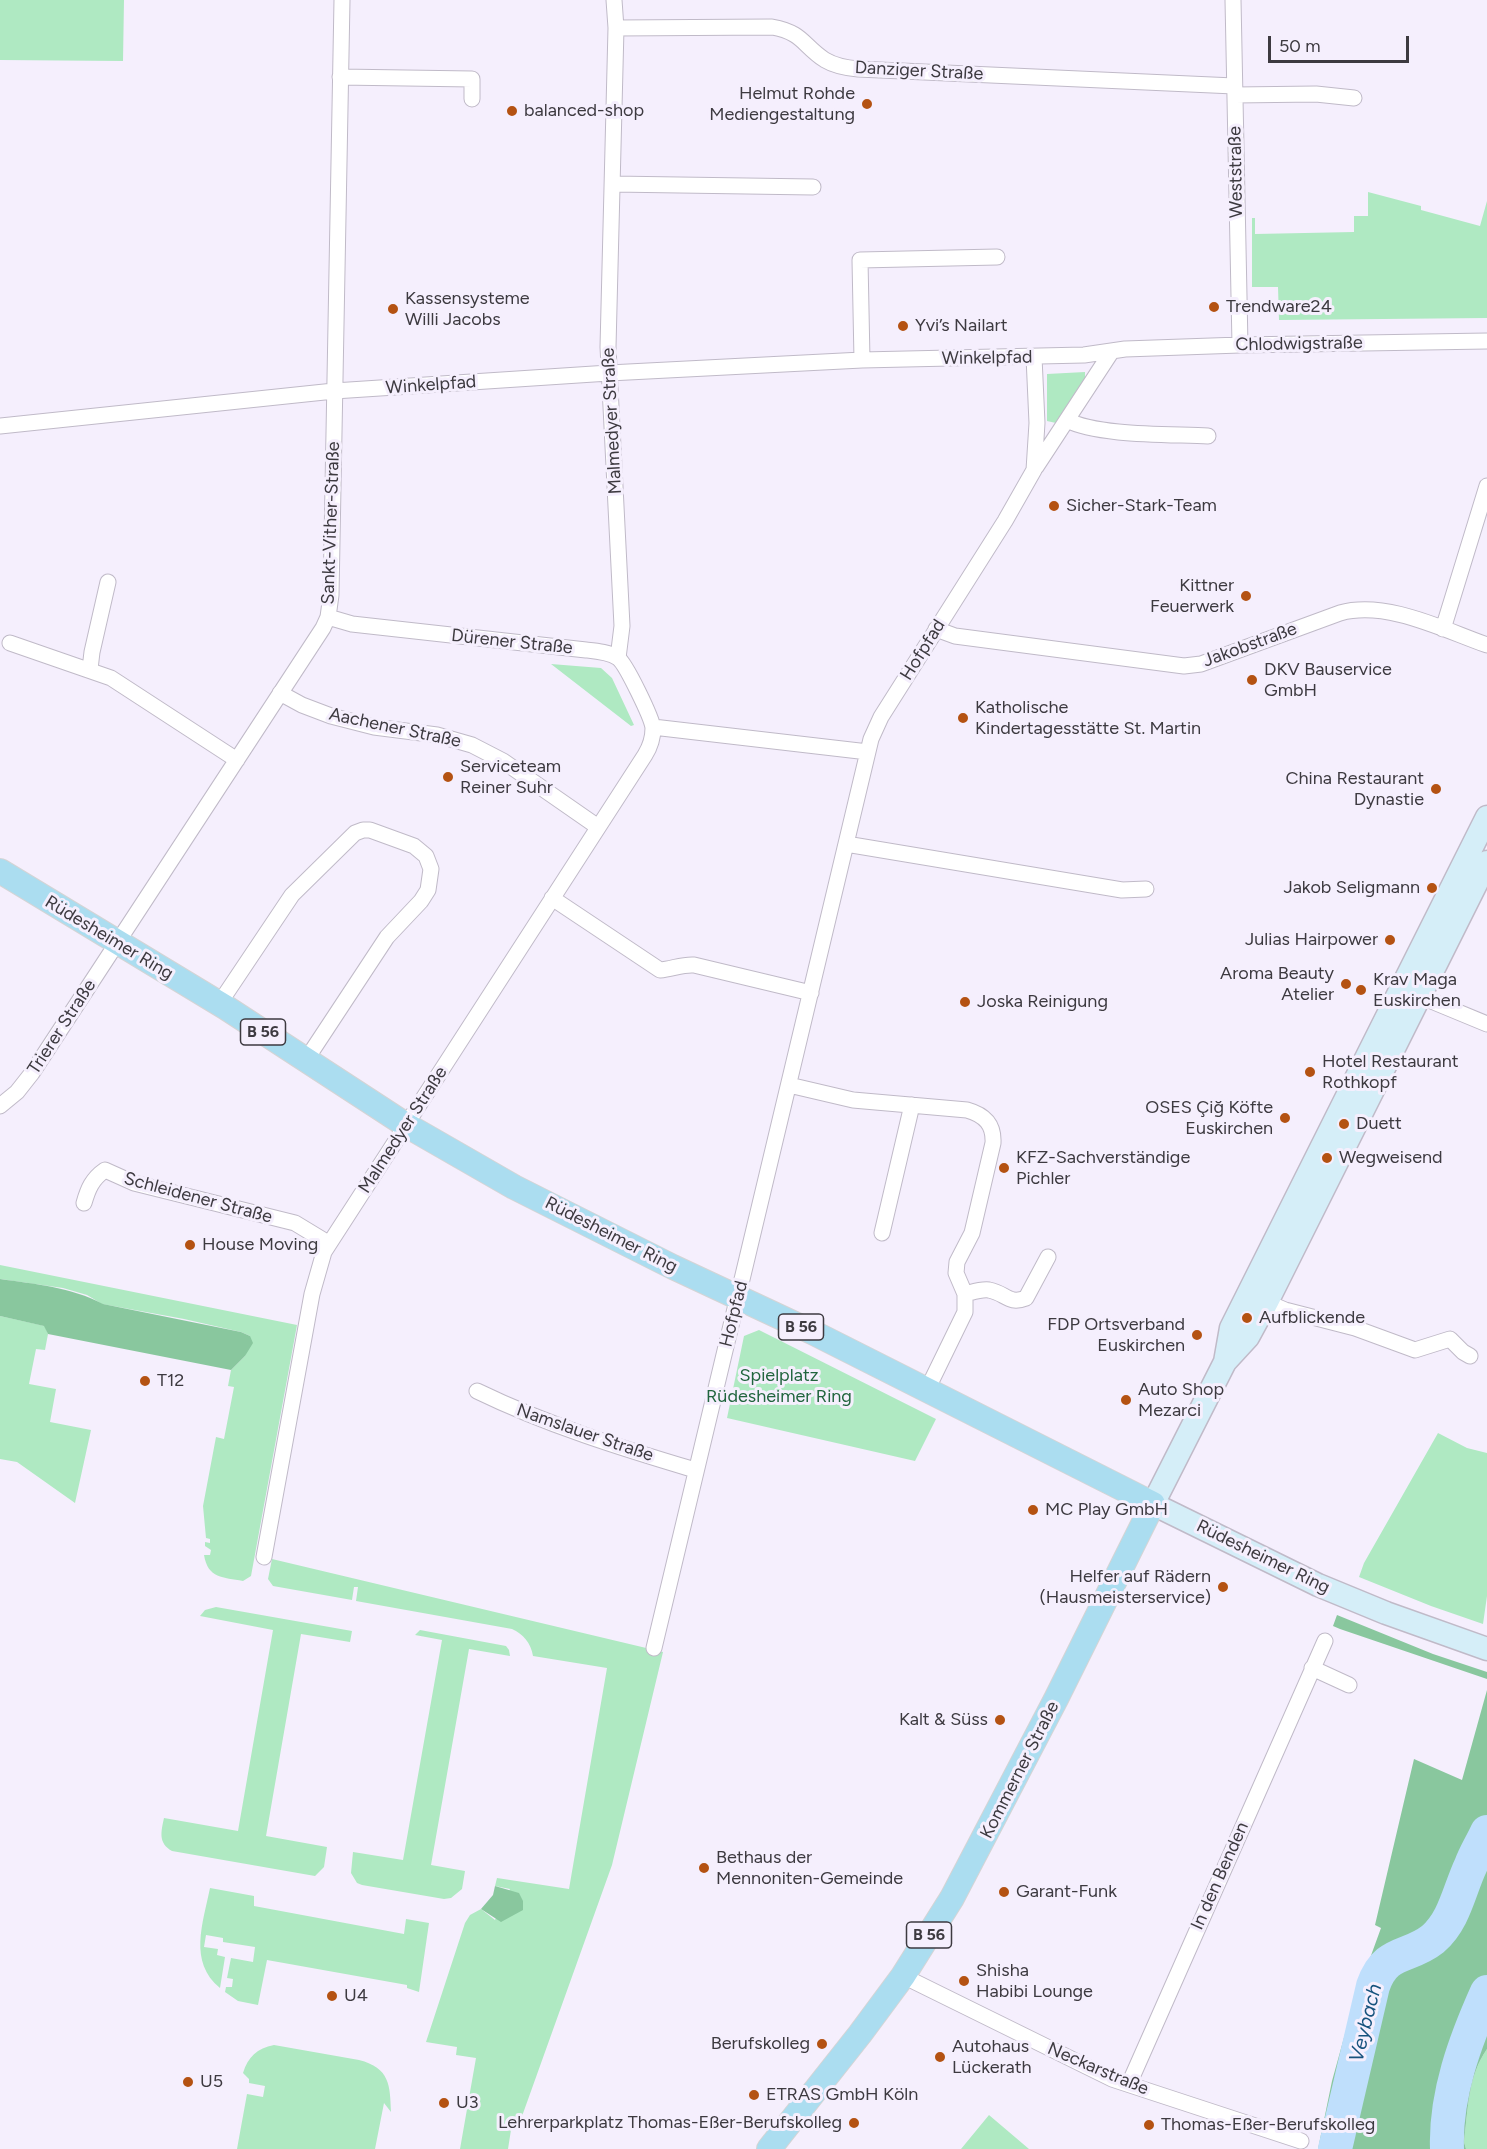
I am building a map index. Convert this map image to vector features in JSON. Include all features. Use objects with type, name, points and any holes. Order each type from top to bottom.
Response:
[{"type":"main road","name":"Rüdesheimer Ring","points":[[0,871],[219,1004],[406,1125],[514,1187],[1153,1504]]},
{"type":"main road","name":"Kommerner Straße","points":[[769,2149],[861,2034],[903,1976],[952,1898],[979,1850],[1153,1504]]},
{"type":"street","name":"Sankt-Vither-Straße","points":[[118,943],[328,617],[331,595],[342,0]]},
{"type":"street","name":"Malmedyer Straße","points":[[614,0],[616,28],[608,347],[622,626],[618,658]]},
{"type":"street","name":"Weststraße","points":[[1233,0],[1239,345]]},
{"type":"street","name":"Danziger Straße","points":[[616,28],[772,27],[792,33],[825,60],[840,67],[858,69],[1354,98]]},
{"type":"street","points":[[340,76],[472,80],[472,99]]},
{"type":"street","points":[[613,184],[813,187]]},
{"type":"street","points":[[862,360],[860,260],[997,257]]},
{"type":"street","name":"Chlodwigstraße","points":[[1112,351],[1239,345],[1487,341]]},
{"type":"street","name":"Winkelpfad","points":[[0,426],[334,391],[609,373],[862,360],[1084,355],[1112,351]]},
{"type":"street","name":"Hofpfad","points":[[654,1648],[873,730],[1005,522],[1034,470],[1112,351]]},
{"type":"street","name":"Hofpfad","points":[[1034,357],[1037,423],[1034,470]]},
{"type":"street","points":[[1067,420],[1078,426],[1103,430],[1208,436]]},
{"type":"street","points":[[1443,629],[1487,486]]},
{"type":"street","points":[[90,669],[108,582]]},
{"type":"street","name":"Jakobstraße","points":[[936,629],[955,636],[1184,666],[1207,662],[1352,609],[1370,609],[1398,614],[1487,645]]},
{"type":"street","name":"Dürener Straße","points":[[328,617],[352,624],[600,652],[618,658]]},
{"type":"street","points":[[10,643],[90,669],[129,688],[237,760]]},
{"type":"street","points":[[618,658],[626,668],[652,727],[868,752]]},
{"type":"street","name":"Aachener Straße","points":[[280,693],[302,705],[331,716],[374,727],[437,735],[472,745],[503,761],[598,827]]},
{"type":"street","name":"Malmedyer Straße","points":[[264,1557],[320,1260],[328,1243],[650,746],[652,727]]},
{"type":"street","name":"Kommerner Straße","points":[[1153,1504],[1225,1362],[1231,1328],[1257,1298],[1482,856],[1487,818]]},
{"type":"street","points":[[219,1004],[292,895],[355,833],[369,830],[414,846],[426,856],[431,869],[428,890],[421,901],[387,938],[306,1060]]},
{"type":"street","points":[[846,844],[1122,890],[1146,889]]},
{"type":"street","points":[[552,898],[660,970],[676,969],[685,964],[694,965],[811,993]]},
{"type":"street","name":"Trierer Straße","points":[[0,1106],[32,1073],[118,943]]},
{"type":"street","points":[[1411,993],[1487,1024]]},
{"type":"street","points":[[789,1085],[853,1100],[968,1110],[981,1114],[993,1131],[993,1143],[972,1233],[957,1262],[956,1273],[965,1294],[965,1312],[927,1390]]},
{"type":"street","points":[[882,1233],[912,1105]]},
{"type":"street","name":"Schleidener Straße","points":[[84,1203],[87,1191],[95,1177],[105,1170],[134,1184],[295,1223],[328,1243]]},
{"type":"street","points":[[965,1294],[980,1290],[992,1291],[1012,1301],[1026,1298],[1048,1257]]},
{"type":"street","points":[[1257,1298],[1285,1310],[1355,1328],[1415,1350],[1450,1339],[1462,1352],[1470,1356]]},
{"type":"street","name":"Namslauer Straße","points":[[477,1391],[550,1424],[695,1470]]},
{"type":"street","name":"Rüdesheimer Ring","points":[[1153,1504],[1282,1568],[1341,1594],[1386,1613],[1487,1648]]},
{"type":"street","name":"In den Benden","points":[[1129,2085],[1325,1641]]},
{"type":"street","points":[[1312,1668],[1349,1685]]},
{"type":"street","name":"Neckarstraße","points":[[903,1976],[1094,2071],[1129,2085],[1301,2141]]},
{"type":"green space","points":[[0,0],[124,0],[123,61],[0,60]]},
{"type":"green space","points":[[1368,192],[1421,206],[1421,210],[1480,226],[1487,201],[1487,318],[1279,320],[1278,287],[1252,287],[1252,218],[1255,218],[1255,234],[1354,232],[1354,216],[1368,216]]},
{"type":"green space","points":[[1085,372],[1085,378],[1056,423],[1047,421],[1047,374]]},
{"type":"green space","points":[[551,664],[601,668],[612,678],[634,725],[631,726]]},
{"type":"green space","points":[[0,1265],[297,1325],[251,1576],[243,1581],[229,1579],[218,1576],[209,1569],[204,1555],[210,1555],[211,1550],[205,1546],[205,1542],[210,1543],[210,1539],[206,1538],[203,1506],[216,1437],[224,1439],[234,1387],[228,1386],[231,1370],[245,1356],[250,1336],[184,1319],[102,1304],[87,1295],[63,1288],[0,1279]]},
{"type":"green space","points":[[0,1279],[53,1287],[91,1298],[103,1304],[241,1332],[250,1336],[253,1343],[245,1356],[231,1370],[48,1334],[44,1326],[0,1316]]},
{"type":"green space","points":[[0,1316],[45,1326],[48,1334],[45,1350],[36,1349],[29,1384],[56,1389],[50,1422],[91,1430],[75,1503],[17,1462],[0,1459]]},
{"type":"green space","name":"Spielplatz Rüdesheimer Ring","points":[[759,1330],[936,1419],[915,1461],[727,1418],[744,1336]]},
{"type":"green space","points":[[1438,1433],[1467,1448],[1487,1453],[1487,1596],[1483,1624],[1359,1577],[1364,1563]]},
{"type":"green space","points":[[272,1559],[663,1652],[612,1865],[521,2119],[513,2117],[508,2149],[460,2149],[476,2058],[456,2055],[457,2047],[426,2042],[465,1923],[470,1915],[481,1909],[495,1920],[510,1889],[495,1886],[497,1878],[569,1889],[607,1668],[533,1656],[526,1640],[512,1629],[356,1601],[358,1587],[354,1587],[352,1600],[273,1586],[268,1579]]},
{"type":"green space","points":[[216,1607],[352,1631],[350,1642],[301,1634],[266,1836],[327,1847],[324,1867],[315,1876],[172,1851],[164,1844],[162,1832],[164,1818],[238,1831],[273,1630],[200,1616],[205,1610]]},
{"type":"green space","points":[[1337,1615],[1433,1654],[1487,1672],[1487,1679],[1340,1629],[1333,1626]]},
{"type":"green space","points":[[420,1630],[506,1646],[510,1656],[469,1649],[431,1865],[465,1871],[462,1889],[451,1898],[444,1899],[362,1885],[357,1883],[351,1873],[353,1852],[403,1860],[442,1640],[415,1635]]},
{"type":"green space","points":[[1487,1690],[1487,2049],[1472,2082],[1464,2142],[1466,2149],[1318,2149],[1332,2081],[1353,2005],[1381,1928],[1375,1925],[1414,1759],[1462,1780]]},
{"type":"green space","points":[[495,1886],[519,1893],[523,1901],[523,1910],[501,1922],[481,1909],[493,1895]]},
{"type":"green space","points":[[210,1888],[254,1896],[254,1906],[404,1934],[406,1919],[429,1923],[419,1992],[407,1988],[407,1985],[267,1960],[258,2005],[238,2001],[225,1992],[226,1987],[232,1987],[233,1979],[227,1978],[231,1958],[253,1962],[255,1947],[223,1942],[223,1938],[206,1935],[204,1947],[218,1949],[217,1955],[225,1957],[220,1988],[210,1978],[204,1966],[200,1941]]},
{"type":"green space","points":[[274,2045],[359,2060],[369,2063],[382,2073],[389,2086],[391,2112],[384,2103],[375,2149],[237,2149],[247,2094],[263,2097],[265,2086],[249,2083],[249,2079],[243,2073],[254,2054]]},
{"type":"green space","points":[[1487,2049],[1487,2149],[1466,2149],[1464,2142],[1472,2082]]},
{"type":"green space","points":[[989,2115],[1029,2149],[961,2149]]},
{"type":"waterway","name":"Veybach","points":[[1335,2149],[1373,1986],[1378,1974],[1391,1960],[1433,1939],[1447,1923],[1487,1832]]},
{"type":"waterway","name":"Veybach","points":[[1447,2149],[1449,2109],[1458,2069],[1487,1992]]},
{"type":"place","name":"Helmut Rohde Mediengestaltung","points":[[867,104]]},
{"type":"place","name":"balanced-shop","points":[[512,111]]},
{"type":"place","name":"Trendware24","points":[[1214,307]]},
{"type":"place","name":"Kassensysteme Willi Jacobs","points":[[393,309]]},
{"type":"place","name":"Yvi’s Nailart","points":[[903,326]]},
{"type":"place","name":"Sicher-Stark-Team","points":[[1054,506]]},
{"type":"place","name":"Kittner Feuerwerk","points":[[1246,596]]},
{"type":"place","name":"DKV Bauservice GmbH","points":[[1252,680]]},
{"type":"place","name":"Katholische Kindertagesstätte St. Martin","points":[[963,718]]},
{"type":"place","name":"Serviceteam Reiner Suhr","points":[[448,777]]},
{"type":"place","name":"China Restaurant Dynastie","points":[[1436,789]]},
{"type":"place","name":"Jakob Seligmann","points":[[1432,888]]},
{"type":"place","name":"Julias Hairpower","points":[[1390,940]]},
{"type":"place","name":"Aroma Beauty Atelier","points":[[1346,984]]},
{"type":"place","name":"Krav Maga Euskirchen","points":[[1361,990]]},
{"type":"place","name":"Joska Reinigung","points":[[965,1002]]},
{"type":"place","name":"Hotel Restaurant Rothkopf","points":[[1310,1072]]},
{"type":"place","name":"OSES Çiğ Köfte Euskirchen","points":[[1285,1118]]},
{"type":"place","name":"Duett","points":[[1344,1124]]},
{"type":"place","name":"Wegweisend","points":[[1327,1158]]},
{"type":"place","name":"KFZ-Sachverständige Pichler","points":[[1004,1168]]},
{"type":"place","name":"House Moving","points":[[190,1245]]},
{"type":"place","name":"Aufblickende","points":[[1247,1318]]},
{"type":"place","name":"FDP Ortsverband Euskirchen","points":[[1197,1335]]},
{"type":"place","name":"T12","points":[[145,1381]]},
{"type":"place","name":"Auto Shop Mezarci","points":[[1126,1400]]},
{"type":"place","name":"MC Play GmbH","points":[[1033,1510]]},
{"type":"place","name":"Helfer auf Rädern (Hausmeisterservice)","points":[[1223,1587]]},
{"type":"place","name":"Kalt & Süss","points":[[1000,1720]]},
{"type":"place","name":"Bethaus der Mennoniten-Gemeinde","points":[[704,1868]]},
{"type":"place","name":"Garant-Funk","points":[[1004,1892]]},
{"type":"place","name":"Shisha Habibi Lounge","points":[[964,1981]]},
{"type":"place","name":"U4","points":[[332,1996]]},
{"type":"place","name":"Berufskolleg","points":[[822,2044]]},
{"type":"place","name":"Autohaus Lückerath","points":[[940,2057]]},
{"type":"place","name":"U5","points":[[188,2082]]},
{"type":"place","name":"ETRAS GmbH Köln","points":[[754,2095]]},
{"type":"place","name":"U3","points":[[444,2103]]},
{"type":"place","name":"Lehrerparkplatz Thomas-Eßer-Berufskolleg","points":[[854,2123]]},
{"type":"place","name":"Thomas-Eßer-Berufskolleg","points":[[1149,2125]]}]
